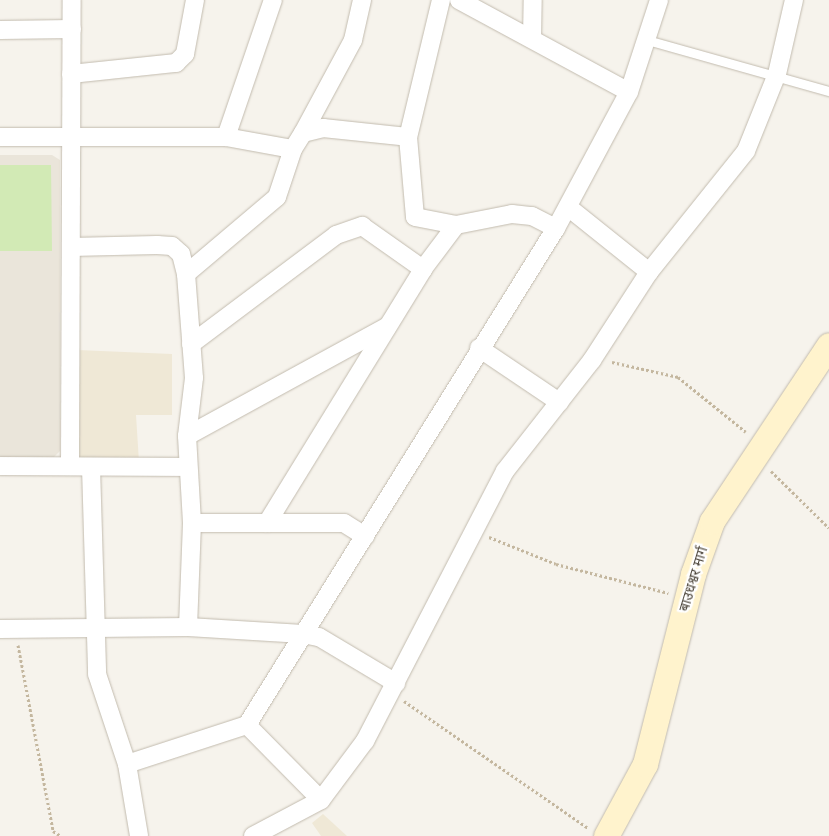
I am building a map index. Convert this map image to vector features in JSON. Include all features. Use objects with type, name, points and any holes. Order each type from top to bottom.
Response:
[{"type":"main road","name":"बाउधश्वर मार्ग","points":[[598,833],[645,764],[689,596],[712,521],[767,434],[829,345]]},
{"type":"street","points":[[70,466],[72,0]]},
{"type":"street","points":[[71,74],[176,63],[185,54],[195,0]]},
{"type":"street","points":[[226,137],[273,0]]},
{"type":"street","points":[[186,274],[277,197],[293,149],[353,40],[362,0]]},
{"type":"street","points":[[441,0],[408,137],[415,217],[456,225],[512,214],[532,216],[556,228]]},
{"type":"street","points":[[459,0],[629,92]]},
{"type":"street","points":[[532,39],[533,0]]},
{"type":"street","points":[[127,764],[248,726],[303,634],[366,536],[479,348],[568,207],[629,92],[647,40],[658,0]]},
{"type":"street","points":[[253,836],[322,800],[365,741],[505,471],[592,360],[649,272],[746,151],[777,74],[794,0]]},
{"type":"street","points":[[0,30],[72,29]]},
{"type":"street","points":[[303,133],[323,128],[408,137]]},
{"type":"street","points":[[0,137],[226,137],[293,149]]},
{"type":"street","points":[[568,207],[649,272]]},
{"type":"street","points":[[267,523],[423,269],[456,225]]},
{"type":"street","points":[[192,344],[336,235],[362,226],[423,269]]},
{"type":"street","points":[[72,248],[172,246],[181,254],[186,274],[194,378],[187,436],[187,467],[192,523],[188,627]]},
{"type":"street","points":[[187,436],[388,326]]},
{"type":"street","points":[[479,348],[559,402]]},
{"type":"street","points":[[0,466],[187,467]]},
{"type":"street","points":[[91,467],[92,630],[96,674],[127,764],[140,836]]},
{"type":"street","points":[[192,523],[344,523],[366,536]]},
{"type":"street","points":[[6,628],[92,630],[188,627],[303,634],[319,637],[393,688]]},
{"type":"street","points":[[248,726],[322,800]]},
{"type":"lane","points":[[647,40],[777,74],[829,91]]},
{"type":"path","points":[[592,360],[678,377],[742,430],[755,438],[767,434]]},
{"type":"path","points":[[752,459],[777,474],[829,528]]},
{"type":"path","points":[[472,534],[556,564],[689,596]]},
{"type":"path","points":[[6,628],[28,683],[53,831],[61,836]]},
{"type":"path","points":[[393,688],[598,833]]},
{"type":"shaded area","points":[[0,155],[52,155],[60,160],[60,451],[50,461],[0,461]]},
{"type":"shaded area","points":[[77,350],[172,354],[172,415],[136,415],[139,462],[87,462],[77,454]]},
{"type":"shaded area","points":[[323,814],[347,836],[321,836],[312,823]]},
{"type":"green space","points":[[0,165],[51,165],[52,251],[0,251]]}]
